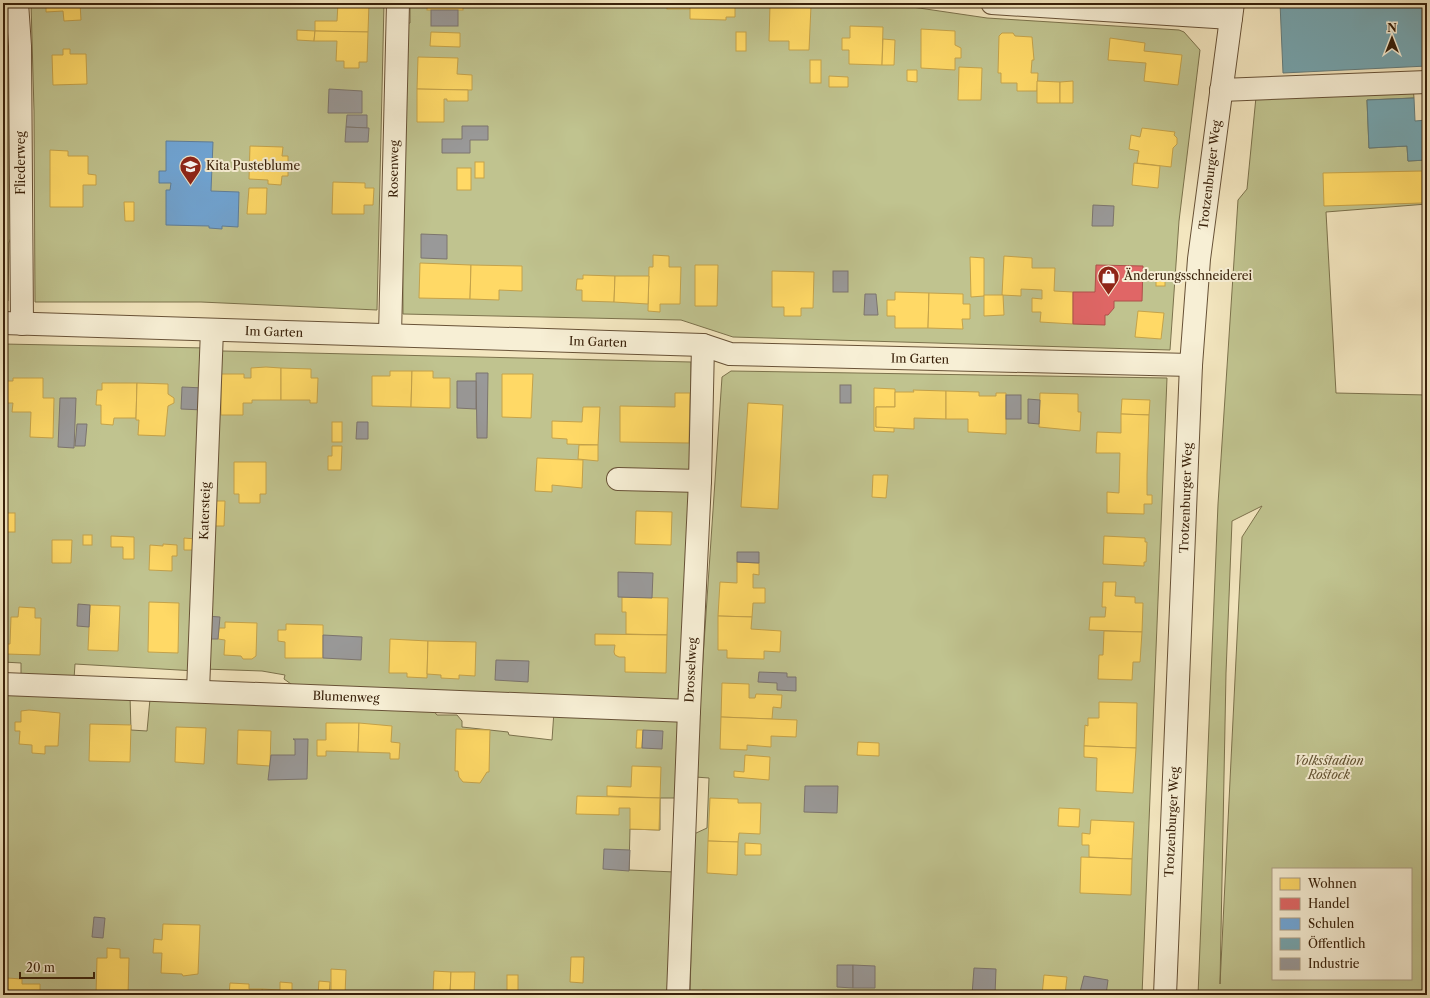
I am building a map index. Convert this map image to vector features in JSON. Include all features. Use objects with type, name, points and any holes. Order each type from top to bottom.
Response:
[{"type":"street","name":"Fliederweg","points":[[13,324],[20,46],[17,3]]},
{"type":"street","name":"Rosenweg","points":[[390,335],[398,3]]},
{"type":"street","points":[[992,3],[1232,11]]},
{"type":"street","name":"Trotzenburger Weg","points":[[1165,995],[1192,365],[1199,259],[1232,11]]},
{"type":"street","points":[[1221,90],[1427,82]]},
{"type":"street","name":"Im Garten","points":[[13,324],[704,345],[730,354],[1192,365]]},
{"type":"street","name":"Katersteig","points":[[198,691],[212,330]]},
{"type":"street","name":"Drosselweg","points":[[678,995],[700,481],[704,345]]},
{"type":"street","points":[[618,479],[700,481]]},
{"type":"street","name":"Blumenweg","points":[[3,684],[689,712]]},
{"type":"green space","points":[[3,3],[10,3],[17,220],[9,243],[8,301],[3,301]]},
{"type":"green space","points":[[31,3],[384,3],[377,310],[201,302],[35,302],[34,111]]},
{"type":"green space","points":[[410,3],[885,3],[987,18],[1179,30],[1184,32],[1200,50],[1179,221],[1170,350],[733,337],[681,320],[403,314],[402,24],[410,23]]},
{"type":"green space","name":"Volksstadion Rostock","points":[[1413,87],[1414,98],[1367,100],[1369,148],[1407,146],[1408,161],[1427,160],[1427,204],[1326,212],[1336,393],[1427,395],[1427,995],[1198,995],[1218,504],[1238,200],[1247,189],[1256,97]],"holes":[[[1262,506],[1242,537],[1220,984],[1226,673],[1232,521]]]},
{"type":"green space","points":[[3,344],[207,348],[196,671],[75,664],[74,679],[21,678],[21,663],[3,662]]},
{"type":"green space","points":[[215,352],[691,362],[691,472],[682,704],[298,689],[284,679],[285,675],[262,671],[204,669]]},
{"type":"green space","points":[[731,371],[1167,378],[1142,995],[690,995],[694,834],[707,828],[709,778],[695,777],[722,377]]},
{"type":"green space","points":[[3,690],[130,696],[131,730],[147,731],[150,699],[432,709],[437,715],[457,715],[462,721],[462,727],[508,732],[509,735],[552,740],[554,711],[679,719],[675,798],[660,798],[660,830],[630,829],[629,870],[675,872],[670,995],[3,995]]},
{"type":"building: Wohnen","points":[[46,3],[80,3],[81,20],[64,21],[63,11],[46,12]]},
{"type":"building: Wohnen","points":[[338,3],[369,3],[368,32],[315,31],[315,21],[337,21]]},
{"type":"building: Wohnen","points":[[427,3],[463,3],[463,10],[427,10]]},
{"type":"building: Wohnen","points":[[667,3],[690,3],[690,9],[667,9]]},
{"type":"building: Wohnen","points":[[690,3],[735,3],[735,17],[726,17],[726,20],[690,19]]},
{"type":"building: Wohnen","points":[[784,4],[811,6],[809,50],[789,50],[789,41],[769,41],[770,5]]},
{"type":"building: Wohnen","points":[[850,26],[883,27],[882,65],[849,64],[849,50],[842,50],[842,38],[850,38]]},
{"type":"building: Wohnen","points":[[921,29],[955,31],[955,45],[961,48],[961,58],[955,58],[955,70],[921,68]]},
{"type":"building: Wohnen","points":[[297,30],[315,31],[314,41],[297,40]]},
{"type":"building: Wohnen","points":[[315,31],[368,32],[367,62],[359,62],[359,68],[344,68],[344,61],[336,61],[337,41],[314,41]]},
{"type":"building: Wohnen","points":[[431,32],[460,33],[460,47],[430,46]]},
{"type":"building: Wohnen","points":[[736,32],[746,32],[746,51],[736,51]]},
{"type":"building: Wohnen","points":[[1002,33],[1013,33],[1015,36],[1032,37],[1034,60],[1032,60],[1031,73],[1038,73],[1037,91],[1017,91],[1017,83],[1001,83],[1001,73],[998,73],[999,36]]},
{"type":"building: Wohnen","points":[[1110,38],[1145,43],[1144,51],[1182,55],[1178,85],[1144,81],[1146,63],[1108,60]]},
{"type":"building: Wohnen","points":[[883,39],[895,40],[894,65],[882,65]]},
{"type":"building: Wohnen","points":[[63,49],[70,49],[70,54],[86,54],[87,84],[53,85],[52,55],[63,55]]},
{"type":"building: Wohnen","points":[[418,57],[458,58],[457,74],[472,75],[472,90],[417,89]]},
{"type":"building: Wohnen","points":[[810,60],[821,60],[821,83],[810,83]]},
{"type":"building: Wohnen","points":[[959,67],[982,68],[981,100],[958,100]]},
{"type":"building: Wohnen","points":[[907,70],[917,70],[917,82],[907,81]]},
{"type":"building: Wohnen","points":[[829,76],[848,77],[848,87],[829,87]]},
{"type":"building: Wohnen","points":[[1037,81],[1060,82],[1060,103],[1037,103]]},
{"type":"building: Wohnen","points":[[1073,81],[1073,103],[1060,103],[1060,82]]},
{"type":"building: Wohnen","points":[[417,89],[468,90],[468,101],[447,101],[447,99],[444,99],[444,122],[417,122]]},
{"type":"building: Wohnen","points":[[1142,128],[1175,132],[1174,135],[1177,138],[1177,144],[1173,148],[1171,167],[1137,163],[1139,151],[1129,149],[1131,135],[1140,137]]},
{"type":"building: Wohnen","points":[[250,146],[283,147],[282,156],[288,156],[288,176],[282,176],[281,185],[268,184],[268,180],[249,179]]},
{"type":"building: Wohnen","points":[[50,150],[68,151],[68,156],[88,156],[88,174],[96,175],[96,185],[83,185],[83,207],[50,207]]},
{"type":"building: Wohnen","points":[[475,162],[484,162],[484,178],[475,178]]},
{"type":"building: Wohnen","points":[[1134,163],[1160,166],[1158,188],[1132,185]]},
{"type":"building: Wohnen","points":[[457,168],[471,168],[471,190],[457,190]]},
{"type":"building: Wohnen","points":[[1422,171],[1422,203],[1324,206],[1323,173]]},
{"type":"building: Wohnen","points":[[333,182],[365,183],[365,188],[374,188],[373,205],[364,205],[364,214],[332,214]]},
{"type":"building: Wohnen","points":[[249,188],[267,188],[266,214],[247,214]]},
{"type":"building: Wohnen","points":[[124,202],[134,202],[134,221],[125,221]]},
{"type":"building: Wohnen","points":[[653,255],[669,256],[669,267],[681,267],[680,304],[660,304],[660,312],[648,311],[649,267],[653,267]]},
{"type":"building: Wohnen","points":[[1004,256],[1032,258],[1032,268],[1055,268],[1054,291],[1073,292],[1073,324],[1040,322],[1041,312],[1032,312],[1032,298],[1042,299],[1042,290],[1021,289],[1021,296],[1002,295]]},
{"type":"building: Wohnen","points":[[970,257],[984,258],[984,296],[971,297]]},
{"type":"building: Wohnen","points":[[420,263],[471,265],[470,299],[419,298]]},
{"type":"building: Wohnen","points":[[471,265],[522,266],[522,291],[499,290],[499,300],[470,299]]},
{"type":"building: Wohnen","points":[[695,265],[718,265],[717,306],[695,306]]},
{"type":"building: Wohnen","points":[[772,271],[814,272],[813,308],[801,308],[801,316],[784,316],[784,307],[772,307]]},
{"type":"building: Wohnen","points":[[583,275],[615,276],[614,302],[582,301],[582,290],[576,290],[577,279],[583,279]]},
{"type":"building: Wohnen","points":[[1156,275],[1165,275],[1165,286],[1156,286]]},
{"type":"building: Wohnen","points":[[615,276],[649,276],[648,304],[614,302]]},
{"type":"building: Wohnen","points":[[895,292],[929,293],[928,328],[895,328],[895,316],[887,316],[887,300],[895,300]]},
{"type":"building: Wohnen","points":[[929,293],[963,294],[963,304],[970,304],[970,319],[962,319],[963,329],[928,328]]},
{"type":"building: Wohnen","points":[[984,295],[1003,295],[1004,315],[984,316]]},
{"type":"building: Wohnen","points":[[1138,311],[1164,313],[1161,339],[1135,337]]},
{"type":"building: Wohnen","points":[[251,368],[281,368],[281,400],[252,400],[252,403],[243,403],[243,415],[221,415],[221,374],[244,374],[244,378],[251,378]]},
{"type":"building: Wohnen","points":[[281,368],[311,369],[311,378],[318,378],[317,403],[310,403],[310,400],[281,400]]},
{"type":"building: Wohnen","points":[[390,371],[412,371],[411,407],[372,406],[372,376],[390,376]]},
{"type":"building: Wohnen","points":[[412,371],[433,371],[433,378],[450,378],[450,408],[411,407]]},
{"type":"building: Wohnen","points":[[502,374],[533,374],[531,418],[502,417]]},
{"type":"building: Wohnen","points":[[13,378],[43,378],[43,398],[54,398],[53,438],[30,437],[31,412],[12,412],[13,403],[3,403],[3,381],[13,381]]},
{"type":"building: Wohnen","points":[[102,383],[137,383],[136,418],[114,418],[113,425],[101,424],[101,405],[96,405],[97,390],[102,390]]},
{"type":"building: Wohnen","points":[[137,383],[168,384],[168,394],[174,398],[174,403],[168,406],[165,436],[138,435],[139,420],[136,420]]},
{"type":"building: Wohnen","points":[[874,388],[895,389],[895,407],[876,407],[876,427],[894,427],[894,432],[874,431]]},
{"type":"building: Wohnen","points":[[913,390],[946,391],[946,419],[914,418],[914,429],[876,427],[876,407],[895,407],[895,392],[914,392]]},
{"type":"building: Wohnen","points":[[946,391],[979,392],[979,396],[996,396],[996,393],[1006,393],[1006,434],[968,432],[968,419],[946,419]]},
{"type":"building: Wohnen","points":[[675,393],[690,393],[689,443],[620,442],[620,406],[675,407]]},
{"type":"building: Wohnen","points":[[1040,393],[1078,394],[1078,412],[1081,412],[1080,431],[1039,427]]},
{"type":"building: Wohnen","points":[[1122,399],[1150,400],[1149,415],[1121,414]]},
{"type":"building: Wohnen","points":[[748,403],[783,405],[778,509],[741,507]]},
{"type":"building: Wohnen","points":[[583,407],[600,407],[598,445],[567,444],[567,439],[552,438],[552,421],[582,422]]},
{"type":"building: Wohnen","points":[[1121,414],[1149,415],[1147,495],[1152,495],[1152,504],[1144,504],[1144,514],[1107,513],[1107,492],[1119,493],[1120,453],[1096,453],[1097,432],[1121,433]]},
{"type":"building: Wohnen","points":[[332,422],[342,422],[342,442],[332,442]]},
{"type":"building: Wohnen","points":[[579,445],[598,445],[598,461],[578,459]]},
{"type":"building: Wohnen","points":[[332,446],[342,446],[341,470],[328,470],[328,456],[332,456]]},
{"type":"building: Wohnen","points":[[537,458],[583,460],[582,488],[552,485],[552,492],[535,491]]},
{"type":"building: Wohnen","points":[[234,462],[266,462],[266,494],[260,494],[260,503],[239,503],[239,494],[234,494]]},
{"type":"building: Wohnen","points":[[873,475],[888,475],[886,498],[872,497]]},
{"type":"building: Wohnen","points":[[212,501],[225,501],[224,526],[210,526]]},
{"type":"building: Wohnen","points":[[636,511],[672,512],[671,545],[635,544]]},
{"type":"building: Wohnen","points":[[3,513],[15,513],[15,532],[3,532]]},
{"type":"building: Wohnen","points":[[83,535],[92,535],[92,545],[83,545]]},
{"type":"building: Wohnen","points":[[111,536],[134,537],[134,559],[123,559],[123,547],[111,547]]},
{"type":"building: Wohnen","points":[[1104,536],[1145,538],[1145,542],[1147,542],[1146,562],[1144,562],[1144,566],[1103,564]]},
{"type":"building: Wohnen","points":[[184,538],[196,539],[196,550],[184,550]]},
{"type":"building: Wohnen","points":[[52,540],[72,540],[71,563],[52,563]]},
{"type":"building: Wohnen","points":[[163,544],[177,545],[177,556],[172,556],[172,571],[149,570],[150,545],[163,546]]},
{"type":"building: Wohnen","points":[[737,562],[759,563],[759,575],[753,574],[753,588],[765,588],[765,603],[753,603],[752,617],[718,616],[720,582],[737,583]]},
{"type":"building: Wohnen","points":[[1103,582],[1116,582],[1115,596],[1135,597],[1135,603],[1143,603],[1142,632],[1089,630],[1090,617],[1105,617],[1106,607],[1102,607]]},
{"type":"building: Wohnen","points":[[622,597],[668,598],[667,635],[626,634],[626,612],[622,612]]},
{"type":"building: Wohnen","points":[[149,602],[179,603],[178,653],[148,652]]},
{"type":"building: Wohnen","points":[[90,605],[120,606],[118,651],[88,650]]},
{"type":"building: Wohnen","points":[[19,607],[35,608],[35,618],[41,618],[40,655],[6,654],[6,644],[10,644],[11,617],[18,617]]},
{"type":"building: Wohnen","points":[[718,616],[752,617],[751,629],[781,631],[780,652],[764,651],[764,659],[727,658],[727,650],[718,650]]},
{"type":"building: Wohnen","points":[[225,622],[257,623],[256,656],[252,659],[243,659],[241,656],[224,655],[225,640],[218,639],[219,628],[225,628]]},
{"type":"building: Wohnen","points":[[286,624],[323,625],[323,658],[285,658],[285,642],[278,641],[278,630],[286,630]]},
{"type":"building: Wohnen","points":[[1104,631],[1142,632],[1140,662],[1133,662],[1132,680],[1098,679],[1099,655],[1103,655]]},
{"type":"building: Wohnen","points":[[595,634],[667,635],[666,673],[625,672],[625,657],[615,655],[615,645],[595,645]]},
{"type":"building: Wohnen","points":[[390,639],[428,641],[427,678],[407,677],[407,673],[389,673]]},
{"type":"building: Wohnen","points":[[428,641],[476,642],[475,676],[459,675],[459,679],[441,678],[441,675],[427,674]]},
{"type":"building: Wohnen","points":[[722,683],[749,684],[749,698],[755,698],[756,694],[782,695],[781,708],[773,707],[772,719],[721,717]]},
{"type":"building: Wohnen","points":[[1099,702],[1137,703],[1136,748],[1084,746],[1085,725],[1088,726],[1088,718],[1099,718]]},
{"type":"building: Wohnen","points":[[29,710],[60,713],[58,746],[45,746],[45,754],[32,753],[32,745],[19,744],[20,731],[15,731],[15,722],[21,722],[21,711]]},
{"type":"building: Wohnen","points":[[721,717],[797,720],[796,737],[771,736],[771,747],[747,745],[747,750],[720,749]]},
{"type":"building: Wohnen","points":[[326,723],[359,723],[358,752],[326,751],[326,756],[317,756],[317,740],[326,740]]},
{"type":"building: Wohnen","points":[[359,723],[392,726],[391,742],[400,743],[399,759],[390,759],[390,753],[358,752]]},
{"type":"building: Wohnen","points":[[90,724],[131,725],[130,762],[89,761]]},
{"type":"building: Wohnen","points":[[176,727],[206,728],[204,764],[175,762]]},
{"type":"building: Wohnen","points":[[456,729],[490,730],[489,772],[487,772],[480,783],[463,782],[459,777],[458,771],[455,771]]},
{"type":"building: Wohnen","points":[[238,730],[271,731],[270,766],[237,764]]},
{"type":"building: Wohnen","points":[[637,730],[643,730],[642,748],[636,748]]},
{"type":"building: Wohnen","points":[[858,742],[879,743],[879,756],[857,755]]},
{"type":"building: Wohnen","points":[[1084,746],[1136,748],[1133,793],[1096,791],[1097,758],[1084,757]]},
{"type":"building: Wohnen","points":[[745,755],[770,757],[769,780],[734,777],[734,771],[744,772]]},
{"type":"building: Wohnen","points":[[632,766],[661,767],[660,798],[607,796],[607,786],[631,787]]},
{"type":"building: Wohnen","points":[[577,796],[660,798],[659,830],[630,829],[630,808],[619,808],[619,815],[576,814]]},
{"type":"building: Wohnen","points":[[710,798],[738,799],[738,803],[761,803],[760,834],[739,833],[738,842],[708,841]]},
{"type":"building: Wohnen","points":[[1059,808],[1080,809],[1079,827],[1058,826]]},
{"type":"building: Wohnen","points":[[1091,820],[1134,822],[1132,859],[1089,857],[1089,845],[1082,845],[1082,833],[1090,834]]},
{"type":"building: Wohnen","points":[[708,841],[738,842],[737,875],[707,873]]},
{"type":"building: Wohnen","points":[[745,843],[761,844],[761,855],[745,855]]},
{"type":"building: Wohnen","points":[[1081,857],[1132,859],[1131,895],[1080,893]]},
{"type":"building: Wohnen","points":[[163,924],[200,925],[198,974],[183,976],[182,974],[161,973],[162,953],[153,953],[154,939],[162,940]]},
{"type":"building: Wohnen","points":[[107,948],[120,949],[120,958],[129,958],[128,995],[96,994],[97,958],[107,958]]},
{"type":"building: Wohnen","points":[[571,957],[584,957],[583,983],[570,982]]},
{"type":"building: Wohnen","points":[[331,969],[346,970],[345,995],[331,995]]},
{"type":"building: Wohnen","points":[[434,971],[451,972],[450,994],[433,993]]},
{"type":"building: Wohnen","points":[[451,972],[475,972],[474,994],[450,994]]},
{"type":"building: Wohnen","points":[[507,975],[518,975],[518,995],[507,995]]},
{"type":"building: Wohnen","points":[[1044,975],[1067,977],[1065,995],[1042,995]]},
{"type":"building: Wohnen","points":[[3,978],[7,978],[6,995],[3,995]]},
{"type":"building: Wohnen","points":[[7,978],[22,979],[22,984],[40,984],[40,995],[6,995]]},
{"type":"building: Wohnen","points":[[319,981],[330,982],[329,995],[318,995]]},
{"type":"building: Wohnen","points":[[280,982],[292,983],[292,991],[297,991],[297,995],[262,995],[262,989],[280,990]]},
{"type":"building: Wohnen","points":[[230,983],[249,984],[249,989],[262,989],[262,995],[229,995]]},
{"type":"building: Wohnen","points":[[702,990],[742,992],[742,995],[702,995]]},
{"type":"building: Handel","name":"Änderungsschneiderei","points":[[1096,265],[1143,266],[1142,301],[1114,301],[1114,308],[1108,315],[1105,315],[1105,325],[1073,324],[1073,292],[1095,292]]},
{"type":"building: Schulen","name":"Kita Pusteblume","points":[[166,141],[213,142],[211,191],[239,192],[238,227],[222,226],[222,229],[209,228],[209,226],[166,225],[166,190],[170,190],[171,183],[159,183],[159,171],[166,171]]},
{"type":"building: Öffentlich","points":[[1280,3],[1427,3],[1427,66],[1283,73]]},
{"type":"building: Öffentlich","points":[[1414,98],[1415,121],[1427,120],[1427,160],[1408,161],[1407,146],[1369,148],[1367,100]]},
{"type":"building: Industrie","points":[[431,10],[458,10],[458,26],[431,26]]},
{"type":"building: Industrie","points":[[329,89],[362,91],[362,113],[328,113]]},
{"type":"building: Industrie","points":[[347,115],[367,115],[367,128],[346,127]]},
{"type":"building: Industrie","points":[[462,126],[488,126],[488,140],[470,140],[470,153],[442,153],[442,139],[462,139]]},
{"type":"building: Industrie","points":[[346,127],[369,128],[368,142],[345,142]]},
{"type":"building: Industrie","points":[[1093,205],[1114,206],[1113,226],[1092,226]]},
{"type":"building: Industrie","points":[[421,234],[447,235],[447,259],[421,258]]},
{"type":"building: Industrie","points":[[833,271],[848,271],[848,292],[833,292]]},
{"type":"building: Industrie","points":[[865,294],[876,294],[878,315],[864,315]]},
{"type":"building: Industrie","points":[[476,373],[488,373],[487,438],[477,438]]},
{"type":"building: Industrie","points":[[457,381],[476,381],[476,409],[457,408]]},
{"type":"building: Industrie","points":[[840,385],[851,385],[851,403],[840,403]]},
{"type":"building: Industrie","points":[[182,387],[204,388],[203,410],[181,409]]},
{"type":"building: Industrie","points":[[1006,395],[1021,395],[1021,419],[1006,419]]},
{"type":"building: Industrie","points":[[60,398],[76,398],[74,448],[58,447]]},
{"type":"building: Industrie","points":[[1028,399],[1040,400],[1039,424],[1028,423]]},
{"type":"building: Industrie","points":[[357,422],[368,422],[368,439],[356,439]]},
{"type":"building: Industrie","points":[[77,424],[87,424],[85,446],[75,446]]},
{"type":"building: Industrie","points":[[737,552],[759,552],[759,563],[737,562]]},
{"type":"building: Industrie","points":[[618,572],[653,573],[652,598],[618,597]]},
{"type":"building: Industrie","points":[[78,604],[90,605],[89,627],[77,626]]},
{"type":"building: Industrie","points":[[207,616],[220,617],[218,639],[207,639]]},
{"type":"building: Industrie","points":[[323,635],[362,637],[361,660],[323,658]]},
{"type":"building: Industrie","points":[[496,660],[529,661],[528,682],[495,680]]},
{"type":"building: Industrie","points":[[759,672],[787,673],[787,677],[796,677],[796,691],[777,690],[777,683],[758,682]]},
{"type":"building: Industrie","points":[[643,730],[663,731],[662,749],[642,748]]},
{"type":"building: Industrie","points":[[293,739],[308,739],[307,779],[268,780],[271,755],[295,755],[295,740]]},
{"type":"building: Industrie","points":[[805,786],[838,786],[837,813],[804,812]]},
{"type":"building: Industrie","points":[[604,849],[630,850],[629,871],[603,869]]},
{"type":"building: Industrie","points":[[94,917],[105,918],[103,938],[92,937]]},
{"type":"building: Industrie","points":[[837,965],[853,965],[853,988],[837,987]]},
{"type":"building: Industrie","points":[[853,965],[875,966],[875,988],[853,988]]},
{"type":"building: Industrie","points":[[974,968],[996,969],[995,995],[972,995]]},
{"type":"building: Industrie","points":[[1084,976],[1108,980],[1106,995],[1080,992]]},
{"type":"place","name":"Kita Pusteblume","points":[[191,186]]},
{"type":"place","name":"Änderungsschneiderei","points":[[1108,296]]}]
